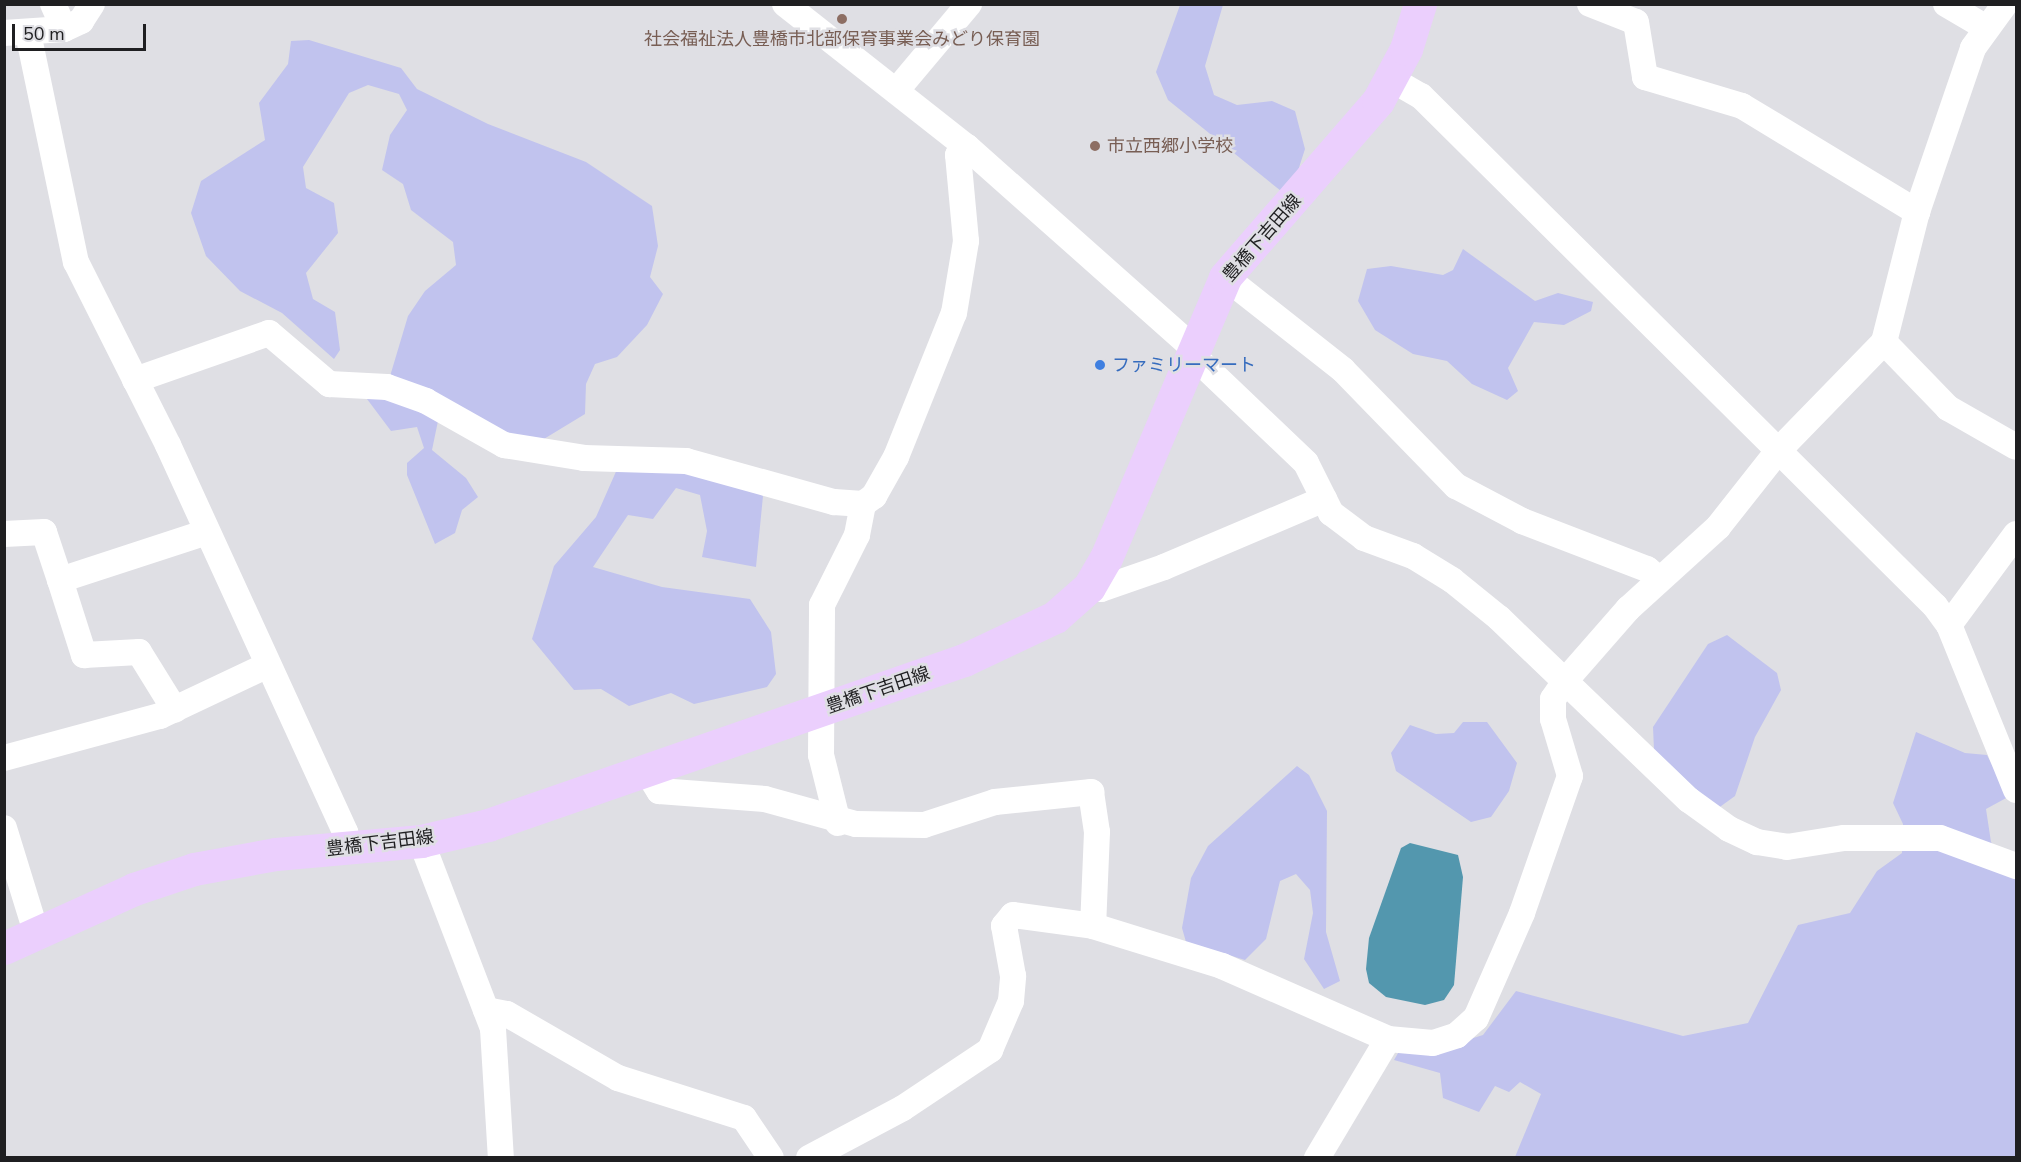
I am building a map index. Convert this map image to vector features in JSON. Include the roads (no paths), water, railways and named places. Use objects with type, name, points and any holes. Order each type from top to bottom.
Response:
[{"type":"main road","name":"豊橋下吉田線","points":[[4,948],[37,935],[134,888],[194,869],[346,848],[421,841],[488,825],[821,710],[1018,638],[1055,617],[1089,587],[1132,500],[1191,346],[1225,278],[1358,127],[1391,78],[1420,4]]},
{"type":"street","points":[[53,4],[64,28]]},
{"type":"street","points":[[92,4],[81,21],[64,28],[16,33],[67,233],[345,832],[346,848]]},
{"type":"street","points":[[785,4],[967,147],[1191,346],[1198,360],[1306,463],[1331,513],[1364,538],[1413,556],[1452,580],[1565,681],[1689,800],[1758,842],[1787,847],[1844,838],[1940,838],[2016,866]]},
{"type":"street","points":[[896,91],[969,4]]},
{"type":"street","points":[[1590,4],[1636,22],[1645,77],[1742,106],[1917,212]]},
{"type":"street","points":[[1946,4],[1985,27]]},
{"type":"street","points":[[809,1158],[903,1108],[990,1050],[1011,1001],[1006,919],[1030,915],[1093,926],[1222,966],[1389,1039],[1433,1043],[1457,1035],[1476,1018],[1522,913],[1570,776],[1554,719],[1554,699],[1565,681],[1659,579],[1718,527],[1778,451],[1884,342],[1917,212],[1973,48],[1985,27],[2005,4]]},
{"type":"street","points":[[1391,78],[1421,96],[1778,451],[1949,625],[2016,790]]},
{"type":"street","points":[[135,380],[269,333],[329,384],[387,387],[426,401],[504,445],[584,458],[686,461],[834,502],[863,504],[874,496],[893,463],[954,313],[966,241],[958,155],[967,147]]},
{"type":"street","points":[[1225,278],[1343,370],[1456,486],[1522,521],[1647,568],[1659,579]]},
{"type":"street","points":[[1884,342],[1948,408],[2016,447]]},
{"type":"street","points":[[1089,587],[1101,589],[1164,567],[1324,499]]},
{"type":"street","points":[[838,823],[823,776],[822,605],[857,535],[863,504]]},
{"type":"street","points":[[4,534],[44,532],[84,655],[140,652],[175,710]]},
{"type":"street","points":[[60,580],[207,532]]},
{"type":"street","points":[[1949,625],[2016,534]]},
{"type":"street","points":[[4,758],[175,710],[266,666]]},
{"type":"street","points":[[646,770],[659,791],[765,799],[838,823],[924,825],[995,802],[1091,792],[1097,832],[1093,926]]},
{"type":"street","points":[[4,828],[37,935]]},
{"type":"street","points":[[421,841],[486,1010],[495,1042],[501,1158]]},
{"type":"street","points":[[486,1010],[507,1014],[618,1078],[744,1118],[771,1158]]},
{"type":"street","points":[[1317,1158],[1389,1039]]},
{"type":"place","name":"社会福祉法人豊橋市北部保育事業会みどり保育園","points":[[842,19]]},
{"type":"place","name":"市立西郷小学校","points":[[1095,146]]},
{"type":"place","name":"ファミリーマート","points":[[1100,365]]}]
